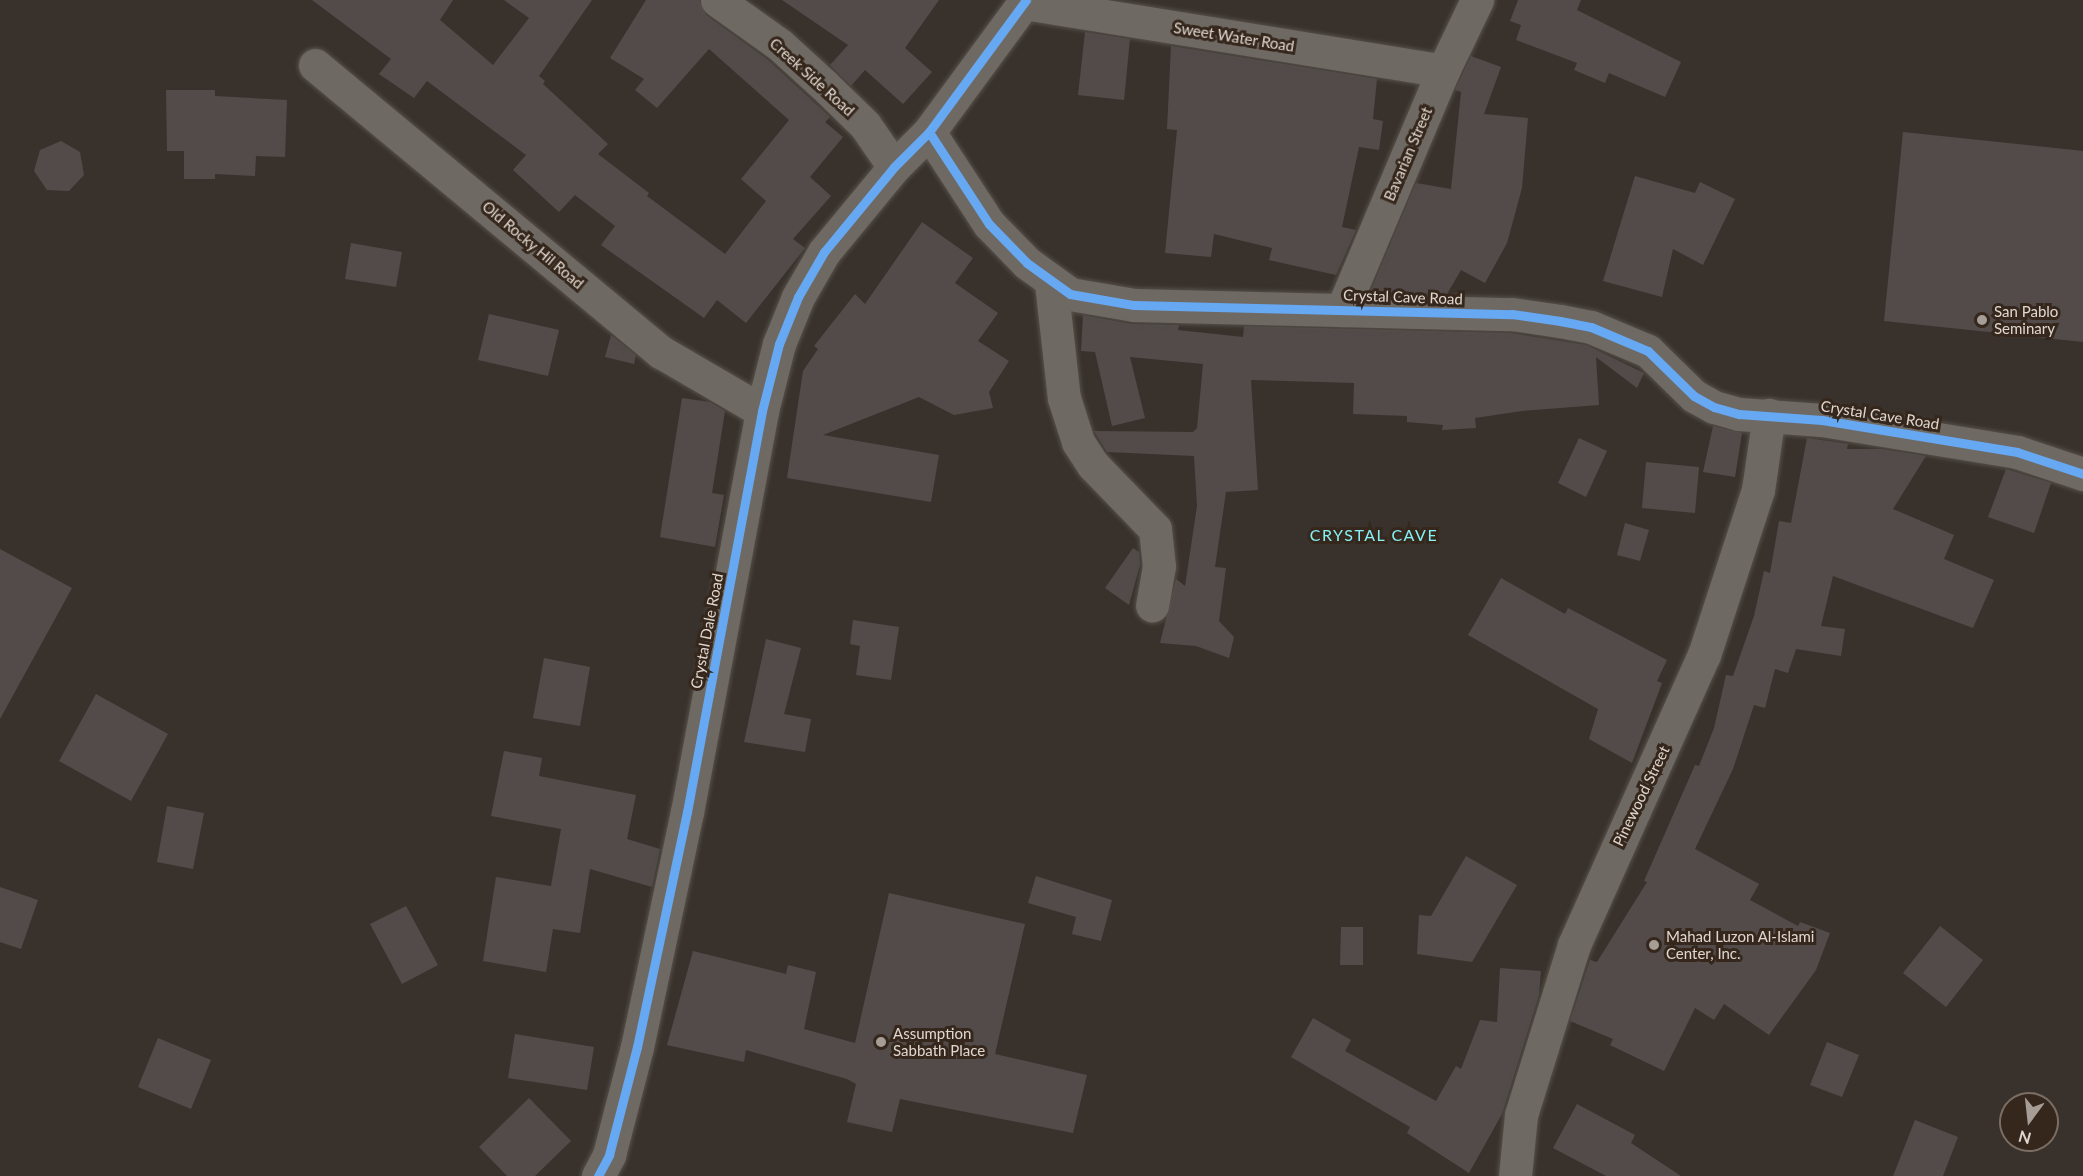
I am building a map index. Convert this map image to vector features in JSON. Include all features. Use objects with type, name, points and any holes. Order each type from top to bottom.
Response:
[{"type":"street","name":"Creek Side Road","points":[[717,0],[780,45],[824,85],[866,125],[894,167]]},
{"type":"street","name":"Bavarian Street","points":[[1342,310],[1443,71],[1477,0]]},
{"type":"street","name":"Sweet Water Road","points":[[1025,2],[1443,71]]},
{"type":"street","points":[[929,132],[1025,2]]},
{"type":"street","name":"Old Rocky Hil Road","points":[[315,64],[662,351],[762,411]]},
{"type":"street","name":"Crystal Dale Road","points":[[598,1176],[609,1155],[637,1047],[687,812],[762,411],[779,344],[798,297],[824,252],[894,167],[929,132]]},
{"type":"street","name":"Crystal Cave Road","points":[[929,132],[989,224],[1051,283],[1070,294],[1134,305],[1512,314],[1591,327],[1648,351],[1694,396],[1714,407],[1738,414],[1769,416],[2017,452],[2083,474]]},
{"type":"street","points":[[1051,283],[1064,398],[1078,442],[1093,465],[1155,529],[1159,566],[1152,605]]},
{"type":"street","name":"Pinewood Street","points":[[1515,1176],[1521,1115],[1574,945],[1704,655],[1758,489],[1769,416]]},
{"type":"building","points":[[312,0],[453,0],[440,20],[493,65],[529,18],[504,0],[592,0],[539,76],[545,81],[543,84],[608,144],[598,154],[649,193],[647,196],[725,254],[766,201],[741,179],[789,120],[709,49],[657,108],[635,90],[644,79],[610,58],[646,0],[699,0],[706,15],[768,60],[830,117],[825,122],[843,137],[810,177],[831,196],[793,239],[805,248],[746,323],[717,300],[704,318],[601,245],[615,226],[575,195],[559,212],[513,170],[526,155],[427,81],[414,98],[379,74],[391,59]]},
{"type":"building","points":[[782,0],[939,0],[905,48],[932,72],[903,104],[865,70],[851,86],[830,65],[848,45]]},
{"type":"building","points":[[1518,0],[1581,0],[1577,10],[1681,62],[1665,97],[1609,73],[1605,83],[1574,70],[1577,63],[1516,40],[1521,25],[1510,21]]},
{"type":"building","points":[[1085,32],[1130,39],[1124,100],[1078,95]]},
{"type":"building","points":[[1171,46],[1377,79],[1373,119],[1383,121],[1379,150],[1359,147],[1342,227],[1356,230],[1336,275],[1269,260],[1272,248],[1214,234],[1211,257],[1165,253],[1177,130],[1167,129]]},
{"type":"building","points":[[1471,56],[1501,67],[1484,114],[1528,118],[1522,188],[1507,243],[1485,283],[1461,270],[1447,294],[1370,292],[1416,183],[1451,189],[1461,92],[1455,90]]},
{"type":"building","points":[[166,90],[215,90],[215,96],[287,100],[285,157],[256,156],[255,176],[215,174],[215,179],[184,179],[184,151],[167,151]]},
{"type":"building","points":[[1903,132],[2083,151],[2083,342],[1884,321]]},
{"type":"building","points":[[61,141],[80,152],[84,175],[69,191],[47,190],[34,171],[40,150]]},
{"type":"building","points":[[1635,176],[1695,193],[1700,182],[1735,199],[1703,265],[1673,249],[1662,297],[1603,281]]},
{"type":"building","points":[[922,222],[973,258],[955,283],[998,313],[978,341],[1009,361],[989,392],[993,408],[954,415],[919,397],[823,435],[939,455],[931,502],[787,478],[803,371],[818,349],[814,346],[855,294],[865,304]]},
{"type":"building","points":[[351,243],[402,252],[396,287],[345,279]]},
{"type":"building","points":[[489,314],[559,330],[548,376],[478,360]]},
{"type":"building","points":[[1083,315],[1131,324],[1179,325],[1178,330],[1243,337],[1244,326],[1510,333],[1586,345],[1644,373],[1637,388],[1596,357],[1599,405],[1522,411],[1475,418],[1476,428],[1442,430],[1443,425],[1407,422],[1407,416],[1353,414],[1354,383],[1251,380],[1258,490],[1226,492],[1215,567],[1226,568],[1219,621],[1234,637],[1229,658],[1196,646],[1160,643],[1176,579],[1185,586],[1197,506],[1194,456],[1107,452],[1094,431],[1193,432],[1197,428],[1203,364],[1130,357],[1145,418],[1112,426],[1095,352],[1081,351]]},
{"type":"building","points":[[611,335],[636,355],[634,364],[605,357]]},
{"type":"building","points":[[682,398],[710,402],[725,411],[712,493],[724,495],[715,547],[660,537]]},
{"type":"building","points":[[1713,426],[1742,433],[1735,477],[1703,472]]},
{"type":"building","points":[[1579,438],[1607,451],[1586,497],[1558,483]]},
{"type":"building","points":[[1807,438],[1848,444],[1847,449],[1881,449],[1926,456],[1893,509],[1954,535],[1944,559],[1994,580],[1973,628],[1833,576],[1821,626],[1845,629],[1841,656],[1796,649],[1788,673],[1775,669],[1765,708],[1754,705],[1733,769],[1695,849],[1759,884],[1750,900],[1798,926],[1800,922],[1830,933],[1816,970],[1769,1035],[1724,1004],[1714,1020],[1695,1008],[1664,1071],[1610,1045],[1613,1039],[1570,1021],[1590,960],[1597,962],[1647,882],[1644,881],[1695,765],[1699,766],[1714,728],[1726,675],[1733,676],[1754,616],[1764,571],[1770,573],[1779,521],[1791,523]]},
{"type":"building","points":[[1646,462],[1699,467],[1695,513],[1642,508]]},
{"type":"building","points":[[2006,469],[2051,483],[2034,533],[1988,517]]},
{"type":"building","points":[[1625,523],[1649,530],[1640,561],[1617,555]]},
{"type":"building","points":[[1133,548],[1139,552],[1140,565],[1129,605],[1105,588]]},
{"type":"building","points":[[0,549],[72,588],[0,719]]},
{"type":"building","points":[[1501,578],[1565,614],[1568,608],[1667,660],[1657,681],[1662,683],[1632,763],[1589,739],[1598,709],[1468,635]]},
{"type":"building","points":[[853,620],[899,627],[891,680],[856,675],[860,646],[850,644]]},
{"type":"building","points":[[766,639],[801,648],[784,714],[811,719],[805,752],[744,742]]},
{"type":"building","points":[[544,658],[590,667],[580,726],[533,718]]},
{"type":"building","points":[[96,694],[168,734],[131,801],[59,761]]},
{"type":"building","points":[[504,751],[542,758],[539,776],[636,795],[627,839],[660,849],[652,887],[590,869],[580,933],[553,929],[546,972],[483,961],[496,877],[551,886],[561,829],[491,816]]},
{"type":"building","points":[[167,806],[204,813],[193,869],[157,862]]},
{"type":"building","points":[[1466,856],[1517,885],[1472,962],[1417,954],[1419,915],[1431,916]]},
{"type":"building","points":[[1036,876],[1112,900],[1101,941],[1072,934],[1076,917],[1028,903]]},
{"type":"building","points":[[0,887],[38,900],[21,949],[0,942]]},
{"type":"building","points":[[889,893],[1025,924],[995,1054],[1087,1075],[1073,1133],[900,1099],[892,1132],[847,1122],[856,1084],[847,1079],[746,1050],[744,1062],[667,1045],[693,951],[786,974],[788,965],[816,972],[804,1029],[855,1043]]},
{"type":"building","points":[[406,906],[438,965],[402,984],[370,924]]},
{"type":"building","points":[[1940,926],[1983,960],[1946,1007],[1903,973]]},
{"type":"building","points":[[1341,927],[1363,927],[1363,965],[1340,965]]},
{"type":"building","points":[[1500,968],[1541,971],[1539,995],[1502,1114],[1469,1173],[1407,1133],[1410,1127],[1291,1057],[1313,1018],[1351,1040],[1345,1051],[1436,1101],[1456,1066],[1461,1069],[1480,1020],[1497,1022]]},
{"type":"building","points":[[515,1034],[594,1047],[587,1090],[508,1078]]},
{"type":"building","points":[[158,1038],[211,1060],[191,1109],[138,1087]]},
{"type":"building","points":[[1827,1042],[1859,1055],[1842,1097],[1810,1085]]},
{"type":"building","points":[[529,1098],[571,1141],[535,1176],[507,1176],[479,1147]]},
{"type":"building","points":[[1577,1104],[1635,1135],[1631,1143],[1681,1176],[1606,1176],[1553,1148]]},
{"type":"building","points":[[1915,1120],[1958,1137],[1943,1176],[1893,1176]]},
{"type":"cycle path","points":[[598,1176],[609,1155],[637,1047],[687,812],[762,411],[779,344],[798,297],[824,252],[894,167],[929,132],[1026,0]]},
{"type":"cycle path","points":[[929,132],[989,224],[1027,263],[1070,294],[1134,305],[1512,314],[1560,321],[1591,327],[1648,351],[1694,396],[1714,407],[1739,414],[1822,420],[2017,452],[2083,474]]},
{"type":"place","name":"San Pablo Seminary","points":[[1982,320]]},
{"type":"place","name":"Mahad Luzon Al-Islami Center, Inc.","points":[[1654,945]]},
{"type":"place","name":"Assumption Sabbath Place","points":[[881,1042]]},
{"type":"district","name":"CRYSTAL CAVE","points":[[1374,535]]}]
